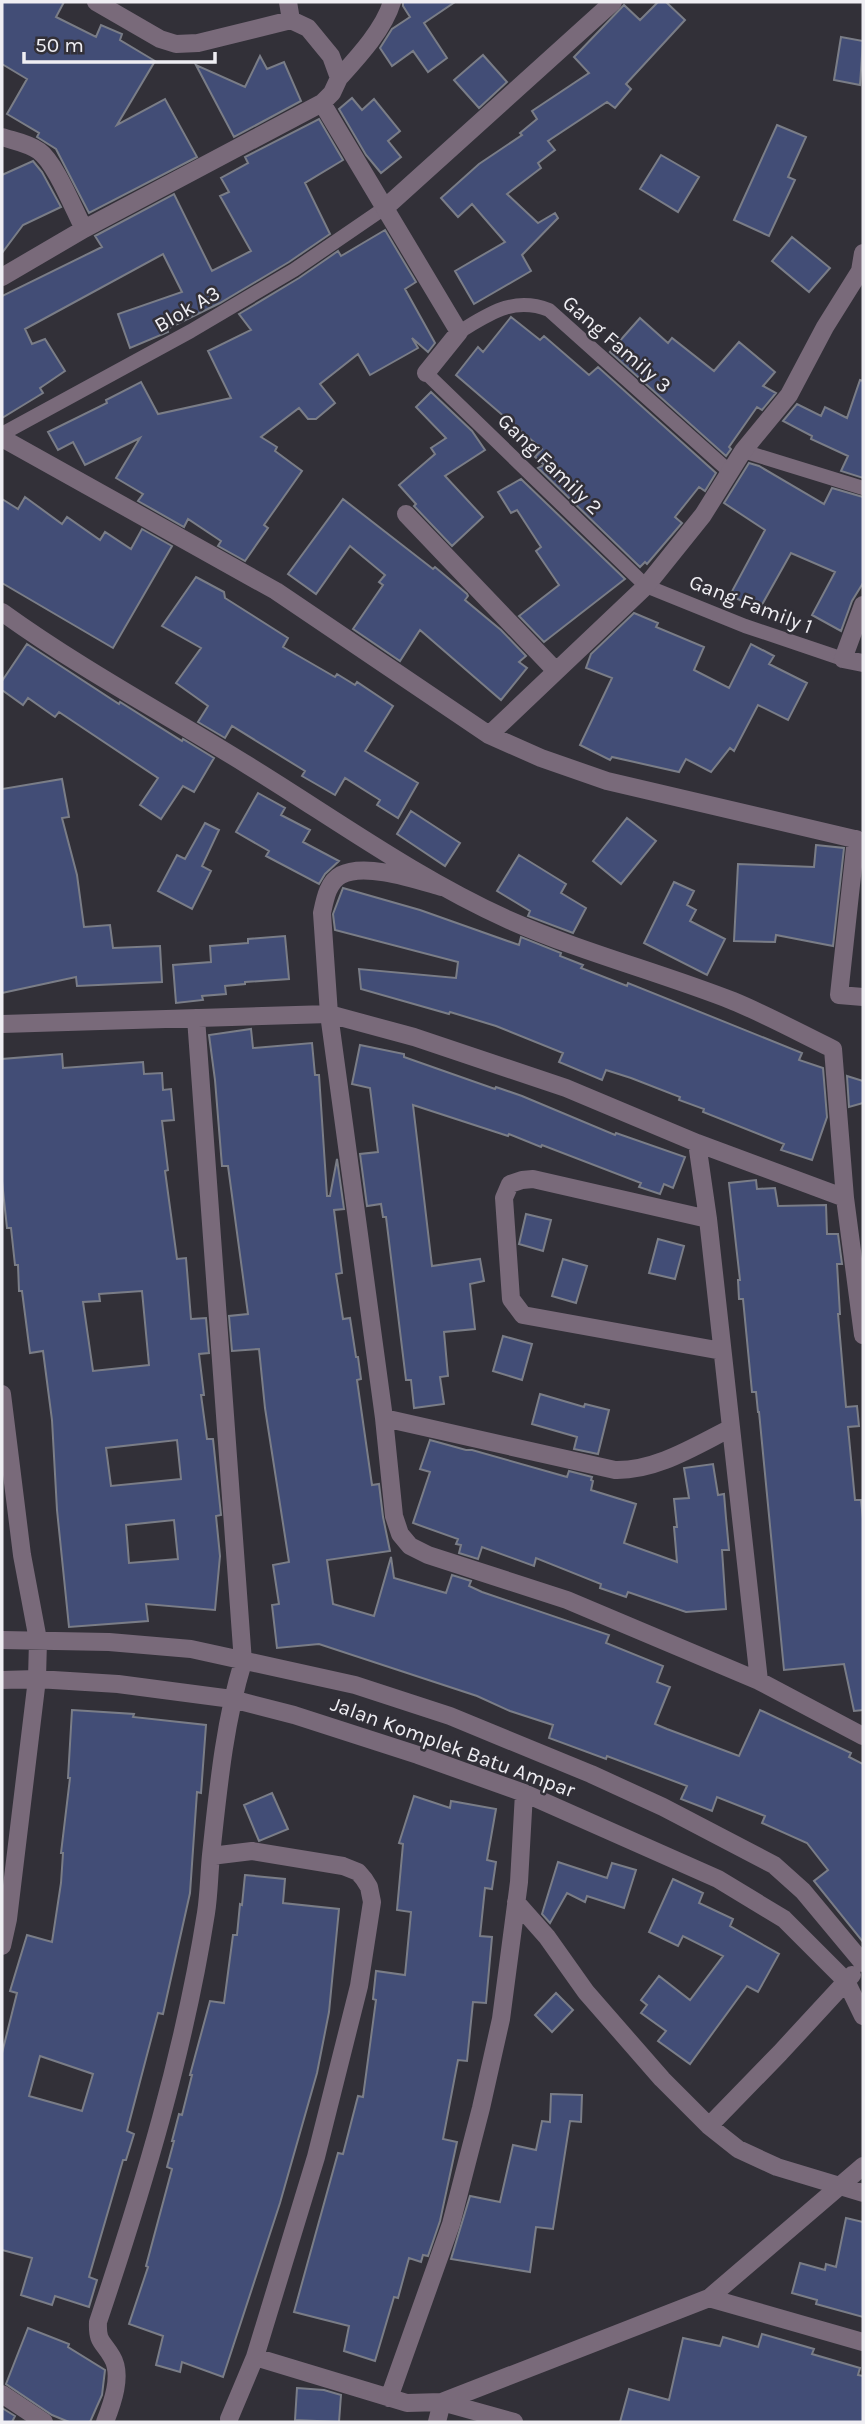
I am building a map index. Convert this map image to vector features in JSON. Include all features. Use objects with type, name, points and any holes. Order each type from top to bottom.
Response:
[{"type":"street","points":[[96,2],[160,39],[176,44],[198,43],[291,20],[308,28],[331,56],[339,78]]},
{"type":"street","points":[[288,2],[291,20]]},
{"type":"street","points":[[2,277],[84,229],[322,103],[332,93],[339,78],[365,49],[390,10],[392,2]]},
{"type":"street","points":[[386,207],[613,2]]},
{"type":"street","points":[[322,103],[459,332],[426,373]]},
{"type":"street","points":[[2,137],[41,152],[50,163],[84,229]]},
{"type":"street","points":[[489,735],[646,586],[703,514],[743,451],[789,395],[862,265]]},
{"type":"street","points":[[2,436],[276,591],[489,735],[541,758],[607,781],[860,840],[839,995],[863,997]]},
{"type":"street","points":[[406,514],[556,671]]},
{"type":"street","points":[[863,605],[843,659],[863,663]]},
{"type":"street","points":[[2,612],[92,672],[250,766],[442,887],[550,937],[735,1002],[833,1049],[845,1198],[863,1335]]},
{"type":"street","points":[[442,887],[387,873],[354,871],[340,875],[331,884],[325,896],[322,913],[329,1014],[384,1418],[394,1516],[400,1534],[410,1546],[428,1555],[567,1601],[759,1681],[863,1736]]},
{"type":"street","points":[[2,1024],[329,1014],[414,1037],[555,1084],[697,1143],[845,1198]]},
{"type":"street","points":[[105,2422],[115,2390],[117,2370],[112,2357],[98,2339],[98,2322],[140,2196],[171,2085],[206,1911],[232,1699],[243,1662],[197,1018]]},
{"type":"street","points":[[697,1143],[708,1219],[759,1681]]},
{"type":"street","points":[[708,1219],[533,1179],[510,1184],[504,1198],[511,1299],[523,1314],[532,1318],[722,1351]]},
{"type":"street","points":[[2,1394],[22,1555],[38,1640],[37,1679],[8,1919],[2,1946]]},
{"type":"street","points":[[384,1418],[615,1470],[631,1470],[663,1461],[731,1428]]},
{"type":"street","name":"Jalan Komplek Batu Ampar","points":[[2,1640],[109,1642],[191,1649],[355,1685],[450,1716],[663,1807],[774,1865],[803,1891],[863,1963]]},
{"type":"street","name":"Jalan Komplek Batu Ampar","points":[[2,1681],[37,1679],[118,1684],[232,1699],[294,1715],[524,1793],[718,1879],[784,1919],[846,1981],[863,2016]]},
{"type":"street","points":[[389,2398],[451,2224],[500,2019],[516,1902],[524,1793]]},
{"type":"street","points":[[211,1856],[252,1851],[343,1866],[358,1872],[364,1879],[372,1902],[359,1986],[333,2094],[255,2357],[229,2419]]},
{"type":"street","points":[[516,1902],[547,1937],[586,1992],[662,2079],[709,2126],[738,2149],[777,2167],[863,2193]]},
{"type":"street","points":[[709,2126],[863,1963]]},
{"type":"street","points":[[442,2402],[709,2298],[863,2166]]},
{"type":"street","points":[[709,2298],[863,2342]]},
{"type":"street","points":[[255,2357],[407,2403],[442,2402],[514,2422]]},
{"type":"street","points":[[2,2394],[44,2422]]},
{"type":"street","points":[[436,2422],[442,2402]]},
{"type":"lane","name":"Blok A3","points":[[2,436],[202,325],[294,270],[386,207]]},
{"type":"lane","name":"Gang Family 3","points":[[459,332],[495,311],[524,304],[549,310],[730,472]]},
{"type":"lane","name":"Gang Family 2","points":[[426,373],[646,586]]},
{"type":"lane","points":[[743,451],[863,488]]},
{"type":"lane","name":"Gang Family 1","points":[[646,586],[745,626],[843,659]]},
{"type":"building","points":[[2,2],[64,2],[56,17],[96,37],[101,25],[122,34],[120,40],[155,61],[117,125],[165,99],[197,157],[89,213],[56,149],[37,137],[39,133],[7,114],[27,79],[2,64]]},
{"type":"building","points":[[403,2],[455,2],[424,23],[447,58],[428,72],[413,51],[392,66],[380,48],[392,29],[410,17]]},
{"type":"building","points":[[658,2],[666,2],[685,20],[626,84],[631,89],[615,108],[607,102],[548,141],[555,150],[538,163],[541,168],[507,194],[538,223],[555,213],[558,218],[522,255],[531,271],[474,304],[455,271],[505,242],[472,204],[458,217],[441,198],[479,164],[522,135],[520,133],[537,119],[532,111],[589,73],[574,57],[624,5],[640,20]]},
{"type":"building","points":[[841,37],[863,41],[860,85],[834,80]]},
{"type":"building","points":[[483,55],[507,82],[479,108],[454,80]]},
{"type":"building","points":[[260,56],[267,69],[284,62],[301,101],[234,137],[196,65],[245,87]]},
{"type":"building","points":[[352,98],[362,110],[374,99],[400,131],[388,141],[401,157],[381,173],[366,155],[339,109]]},
{"type":"building","points":[[319,119],[343,160],[305,183],[330,234],[220,303],[167,329],[168,332],[130,348],[118,314],[182,292],[163,254],[25,329],[32,344],[45,339],[65,371],[40,388],[43,393],[2,418],[2,296],[102,247],[95,236],[174,194],[212,271],[251,251],[220,196],[229,192],[221,178],[248,163],[245,157]]},
{"type":"building","points":[[777,125],[806,137],[788,177],[795,180],[769,236],[734,220]]},
{"type":"building","points":[[661,155],[699,177],[678,212],[640,189]]},
{"type":"building","points":[[33,161],[61,207],[23,225],[2,253],[2,175]]},
{"type":"building","points":[[385,230],[416,282],[405,289],[435,343],[428,352],[412,338],[418,348],[370,375],[358,354],[320,384],[335,403],[316,419],[308,419],[299,408],[261,437],[277,447],[275,451],[302,471],[264,525],[268,528],[245,561],[218,546],[221,541],[188,519],[184,527],[138,501],[143,494],[116,478],[140,438],[85,465],[73,442],[58,450],[48,432],[107,403],[106,400],[141,382],[158,414],[231,398],[208,351],[251,330],[239,314],[338,251],[341,256]]},
{"type":"building","points":[[792,237],[830,268],[809,292],[772,261]]},
{"type":"building","points":[[511,317],[540,340],[544,336],[589,375],[598,367],[716,473],[705,491],[699,487],[675,517],[682,523],[647,564],[645,562],[640,567],[538,468],[544,465],[535,457],[542,449],[456,375],[478,347],[483,352]]},
{"type":"building","points":[[640,318],[668,343],[672,338],[714,371],[739,342],[775,372],[763,386],[776,393],[762,410],[757,407],[729,447],[731,449],[726,456],[610,352]]},
{"type":"building","points":[[860,380],[863,381],[863,478],[841,471],[848,456],[811,439],[812,436],[783,421],[797,404],[821,416],[825,407],[847,418]]},
{"type":"building","points":[[431,392],[472,431],[485,450],[445,476],[483,517],[452,546],[414,506],[416,504],[399,485],[435,454],[431,448],[446,438],[416,407]]},
{"type":"building","points":[[749,463],[759,466],[824,504],[832,488],[863,497],[863,583],[852,601],[841,631],[812,615],[835,572],[791,553],[759,610],[730,595],[765,530],[724,503]]},
{"type":"building","points":[[521,479],[625,579],[544,642],[519,616],[559,585],[536,551],[541,547],[517,510],[511,513],[498,492]]},
{"type":"building","points":[[25,497],[62,524],[67,517],[100,540],[105,532],[131,549],[142,529],[172,546],[113,648],[2,583],[2,499],[18,509]]},
{"type":"building","points":[[343,499],[467,594],[465,600],[501,630],[526,656],[519,662],[527,668],[501,700],[420,630],[400,661],[353,629],[383,585],[379,582],[385,575],[350,546],[316,594],[288,574]]},
{"type":"building","points":[[196,577],[224,592],[225,598],[288,638],[283,647],[335,677],[337,674],[355,685],[357,682],[393,706],[365,751],[418,783],[398,818],[377,805],[380,800],[345,778],[335,795],[302,776],[305,771],[232,726],[225,738],[198,722],[208,706],[176,683],[201,648],[162,626]]},
{"type":"building","points":[[634,613],[658,623],[656,627],[704,647],[694,670],[729,688],[751,644],[774,656],[769,664],[807,683],[788,720],[758,705],[734,751],[730,748],[711,772],[686,759],[679,772],[612,757],[610,760],[580,745],[612,678],[586,668],[591,654]]},
{"type":"building","points":[[27,644],[119,704],[120,702],[214,758],[194,792],[183,786],[161,819],[140,805],[158,778],[59,712],[55,717],[28,698],[23,705],[2,690],[2,681]]},
{"type":"building","points":[[62,779],[69,817],[62,818],[77,875],[84,927],[110,925],[113,948],[160,946],[162,982],[77,986],[76,977],[2,993],[2,789]]},
{"type":"building","points":[[258,793],[285,808],[281,815],[310,830],[303,842],[339,861],[319,884],[266,856],[269,851],[236,832]]},
{"type":"building","points":[[411,811],[460,843],[445,866],[397,834]]},
{"type":"building","points":[[627,818],[656,841],[621,884],[593,861]]},
{"type":"building","points":[[205,823],[219,830],[202,866],[211,871],[192,909],[158,891],[177,855],[185,859]]},
{"type":"building","points":[[816,845],[844,848],[833,946],[776,935],[775,942],[734,941],[738,864],[814,867]]},
{"type":"building","points":[[519,855],[566,884],[561,893],[586,908],[573,933],[528,916],[530,911],[497,891]]},
{"type":"building","points":[[674,882],[694,891],[687,905],[696,910],[690,921],[725,939],[707,975],[644,943]]},
{"type":"building","points":[[343,888],[420,910],[519,945],[521,937],[561,953],[560,956],[583,965],[581,968],[627,986],[628,983],[802,1053],[799,1060],[823,1068],[827,1117],[812,1160],[781,1150],[784,1144],[703,1112],[704,1109],[679,1100],[680,1097],[631,1078],[606,1070],[602,1080],[559,1062],[563,1053],[496,1026],[361,989],[359,969],[456,978],[458,962],[335,930],[333,914]]},
{"type":"building","points":[[285,936],[289,979],[225,986],[226,994],[202,996],[203,1000],[176,1003],[173,965],[211,962],[210,946]]},
{"type":"building","points":[[251,1029],[253,1048],[312,1043],[315,1075],[319,1075],[327,1196],[330,1196],[337,1159],[344,1209],[334,1210],[342,1273],[336,1274],[343,1319],[350,1318],[358,1357],[361,1379],[357,1380],[372,1485],[379,1484],[390,1551],[327,1560],[333,1604],[374,1616],[391,1557],[394,1578],[446,1593],[452,1575],[471,1581],[469,1586],[482,1592],[609,1635],[606,1643],[663,1666],[657,1682],[670,1687],[655,1724],[739,1756],[760,1710],[851,1753],[849,1757],[863,1764],[863,1942],[814,1881],[828,1870],[807,1843],[762,1823],[765,1816],[717,1797],[712,1811],[681,1799],[687,1786],[549,1738],[553,1725],[510,1711],[477,1696],[319,1644],[277,1648],[272,1605],[279,1604],[273,1565],[289,1562],[265,1408],[259,1349],[232,1351],[229,1316],[248,1314],[228,1166],[222,1166],[209,1035]]},
{"type":"building","points":[[360,1045],[404,1054],[404,1057],[522,1096],[615,1135],[616,1133],[685,1157],[673,1188],[664,1184],[660,1194],[639,1187],[641,1183],[542,1145],[541,1147],[509,1134],[508,1136],[413,1105],[432,1266],[480,1259],[484,1281],[470,1284],[475,1329],[444,1332],[448,1376],[440,1377],[444,1404],[414,1408],[411,1380],[406,1380],[386,1217],[383,1217],[381,1204],[367,1206],[360,1154],[378,1152],[370,1088],[352,1084]]},
{"type":"building","points":[[62,1054],[63,1068],[143,1062],[144,1074],[162,1073],[163,1090],[171,1089],[174,1120],[162,1121],[168,1170],[165,1171],[177,1259],[186,1258],[191,1319],[206,1318],[209,1353],[199,1354],[207,1439],[213,1439],[221,1515],[216,1516],[220,1556],[215,1610],[146,1604],[148,1621],[69,1627],[57,1510],[52,1420],[43,1351],[30,1353],[22,1291],[19,1291],[18,1265],[15,1265],[11,1228],[7,1228],[2,1181],[2,1059]],"holes":[[[142,1291],[149,1365],[93,1371],[83,1302],[100,1301],[99,1294]],[[177,1440],[181,1479],[111,1486],[106,1448]],[[174,1520],[178,1559],[129,1563],[126,1525]]]},
{"type":"building","points":[[847,1076],[863,1081],[863,1103],[849,1107]]},
{"type":"building","points":[[756,1180],[757,1189],[775,1188],[778,1206],[826,1205],[827,1234],[838,1234],[842,1264],[837,1264],[838,1314],[846,1407],[857,1406],[859,1426],[848,1427],[855,1500],[861,1500],[863,1519],[863,1710],[854,1711],[844,1664],[784,1670],[759,1412],[756,1392],[752,1392],[743,1299],[739,1299],[740,1280],[729,1183]]},
{"type":"building","points":[[526,1214],[551,1220],[543,1251],[519,1244]]},
{"type":"building","points":[[658,1239],[684,1246],[675,1279],[649,1273]]},
{"type":"building","points":[[563,1259],[587,1266],[576,1303],[552,1296]]},
{"type":"building","points":[[503,1336],[532,1344],[522,1380],[493,1371]]},
{"type":"building","points":[[540,1394],[584,1407],[585,1404],[609,1410],[598,1454],[574,1449],[577,1437],[532,1424]]},
{"type":"building","points":[[430,1440],[567,1477],[569,1471],[592,1477],[591,1490],[636,1504],[624,1543],[677,1562],[674,1499],[689,1498],[684,1468],[713,1464],[718,1495],[724,1494],[729,1550],[722,1550],[726,1609],[686,1612],[628,1592],[626,1597],[600,1588],[601,1584],[536,1558],[534,1566],[482,1547],[478,1559],[459,1553],[461,1545],[456,1544],[458,1539],[413,1523],[430,1472],[420,1469]]},
{"type":"building","points":[[72,1710],[134,1714],[133,1717],[206,1725],[201,1793],[197,1792],[190,1893],[163,2014],[158,2013],[127,2131],[134,2134],[126,2160],[123,2160],[89,2277],[97,2280],[89,2307],[55,2296],[52,2305],[21,2295],[32,2258],[2,2250],[2,2053],[17,1993],[10,1991],[27,1935],[52,1942],[61,1883]],"holes":[[[40,2056],[93,2074],[82,2111],[29,2096]]]},
{"type":"building","points":[[272,1793],[288,1829],[259,1841],[244,1805]]},
{"type":"building","points":[[414,1796],[450,1808],[451,1801],[496,1809],[487,1860],[496,1862],[492,1889],[485,1888],[480,1936],[492,1937],[486,2003],[473,2002],[467,2061],[458,2060],[443,2139],[457,2142],[440,2221],[428,2256],[423,2255],[421,2262],[409,2258],[375,2361],[344,2351],[349,2326],[294,2312],[338,2153],[343,2154],[358,2096],[363,2097],[376,2000],[373,1999],[376,1971],[405,1975],[411,1912],[397,1910],[403,1844],[399,1843]]},
{"type":"building","points":[[558,1862],[607,1878],[612,1863],[636,1870],[624,1908],[587,1896],[585,1902],[567,1893],[550,1923],[542,1914]]},
{"type":"building","points":[[245,1875],[285,1879],[283,1903],[339,1909],[329,2012],[317,2073],[280,2203],[223,2377],[182,2362],[180,2372],[156,2365],[163,2336],[129,2324],[148,2267],[146,2266],[172,2169],[167,2167],[172,2141],[179,2114],[182,2115],[210,2001],[224,2003],[233,1935],[237,1935]]},
{"type":"building","points":[[673,1879],[703,1893],[699,1903],[733,1919],[730,1926],[779,1954],[758,1992],[747,1986],[690,2064],[658,2041],[666,2031],[641,2013],[647,2005],[641,2000],[659,1976],[690,2000],[723,1956],[683,1936],[678,1946],[649,1932]]},
{"type":"building","points":[[556,1993],[573,2010],[552,2032],[535,2015]]},
{"type":"building","points":[[551,2094],[582,2095],[581,2122],[570,2121],[553,2229],[536,2227],[530,2272],[451,2259],[470,2196],[500,2202],[513,2145],[536,2150],[542,2121],[550,2122]]},
{"type":"building","points":[[846,2218],[863,2222],[863,2317],[816,2304],[817,2300],[792,2293],[800,2263],[825,2270],[826,2264],[836,2267]]},
{"type":"building","points":[[28,2328],[69,2344],[68,2347],[105,2370],[102,2395],[90,2422],[69,2422],[52,2415],[6,2384]]},
{"type":"building","points":[[762,2334],[814,2349],[812,2354],[860,2368],[858,2375],[863,2376],[863,2422],[620,2422],[629,2389],[669,2400],[683,2338],[720,2346],[723,2337],[758,2347]]},
{"type":"building","points":[[297,2388],[324,2390],[341,2395],[339,2422],[295,2420]]},
{"type":"building","points":[[2,2408],[15,2416],[12,2422],[2,2422]]}]
